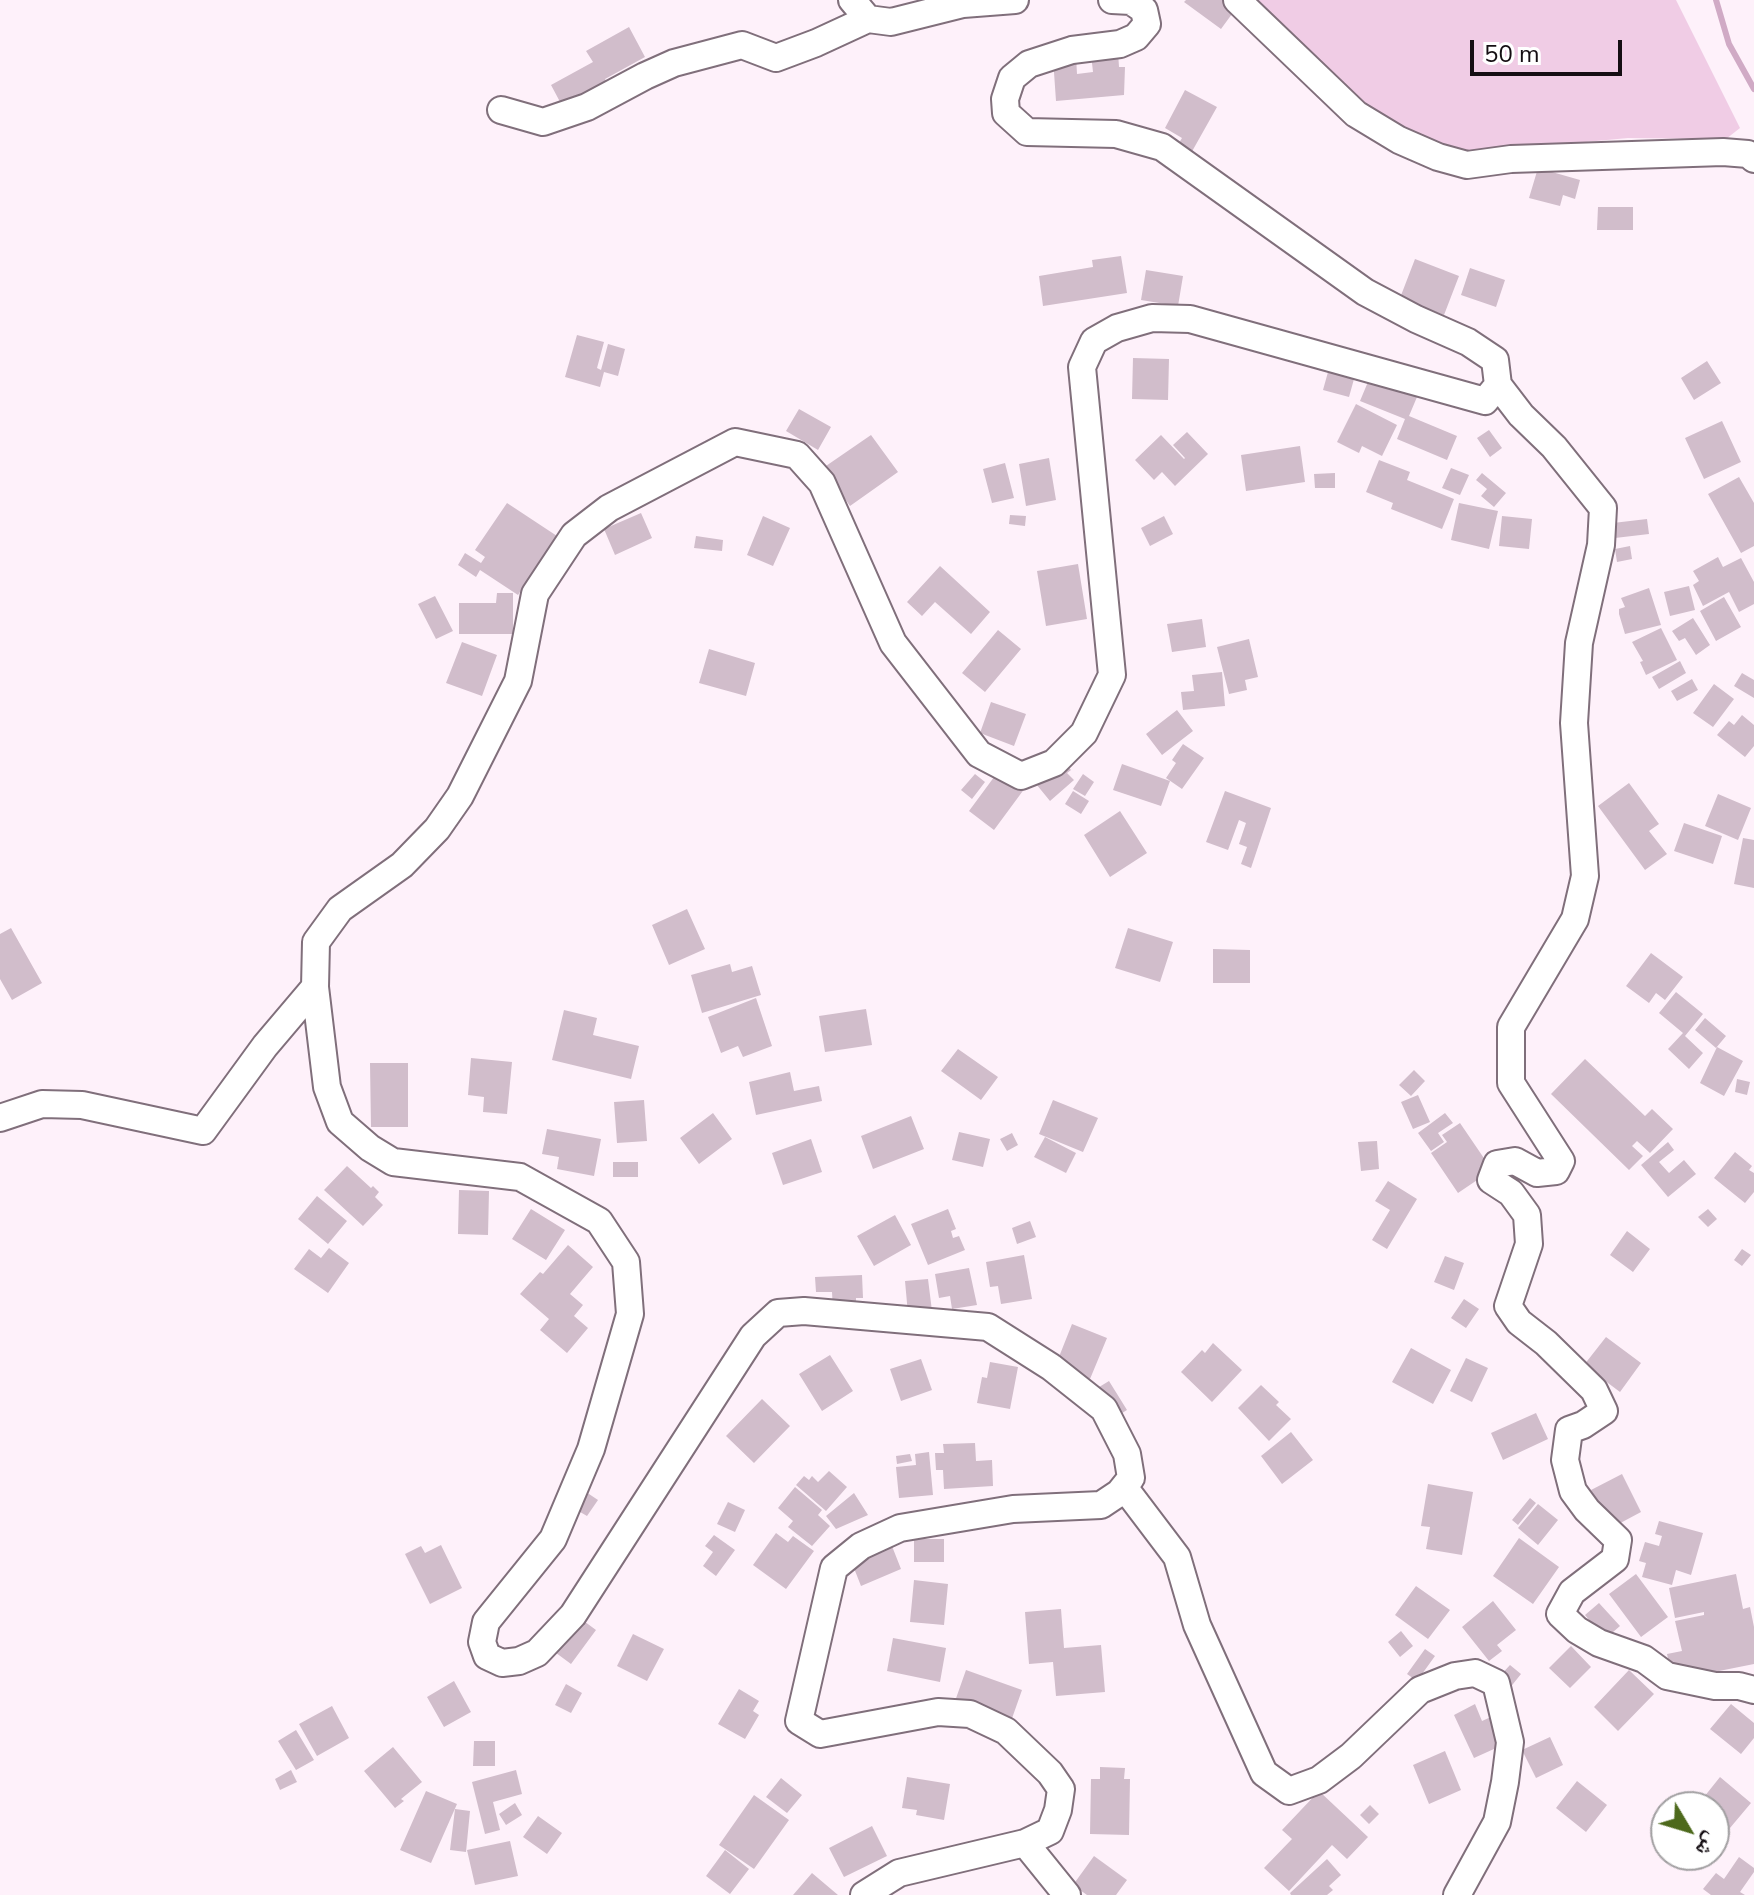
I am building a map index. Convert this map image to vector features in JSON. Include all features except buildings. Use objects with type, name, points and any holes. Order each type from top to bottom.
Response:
[{"type":"street","points":[[501,110],[543,122],[587,107],[674,63],[742,45],[776,58],[816,43],[860,9],[891,22],[963,4],[1015,0]]},
{"type":"street","points":[[1112,0],[1131,1],[1144,10],[1147,24],[1136,37],[1120,44],[1072,50],[1029,64],[1012,78],[1005,99],[1006,113],[1027,132],[1116,134],[1162,147],[1365,292],[1468,342],[1495,360],[1498,385],[1603,508],[1601,545],[1579,643],[1574,723],[1585,876],[1575,919],[1511,1027],[1511,1083],[1561,1161],[1556,1171],[1537,1173],[1515,1161],[1497,1164],[1491,1180],[1511,1193],[1527,1215],[1529,1244],[1508,1306],[1519,1322],[1546,1343],[1594,1390],[1604,1411],[1569,1430],[1565,1460],[1573,1491],[1587,1510],[1618,1540],[1615,1559],[1572,1592],[1560,1614],[1577,1630],[1599,1643],[1644,1659],[1667,1676],[1754,1690]]},
{"type":"street","points":[[1237,0],[1356,114],[1399,140],[1438,157],[1467,165],[1511,159],[1723,152],[1748,154],[1754,159]]},
{"type":"street","points":[[864,1895],[899,1873],[1025,1843],[1050,1831],[1058,1810],[1061,1789],[1050,1773],[1006,1731],[970,1714],[938,1712],[820,1734],[799,1721],[834,1568],[861,1546],[900,1528],[1013,1509],[1101,1505],[1131,1478],[1127,1454],[1104,1409],[1051,1367],[988,1327],[804,1311],[778,1313],[753,1336],[573,1615],[537,1653],[519,1661],[502,1663],[487,1656],[482,1642],[486,1622],[553,1539],[591,1449],[630,1314],[626,1262],[599,1221],[520,1177],[393,1162],[370,1148],[340,1122],[327,1087],[315,987],[316,942],[340,909],[402,865],[437,829],[460,796],[518,681],[535,594],[574,535],[609,508],[735,442],[797,455],[822,483],[893,643],[979,754],[1021,776],[1054,763],[1084,733],[1112,675],[1082,367],[1094,341],[1117,328],[1152,318],[1190,319],[1485,401],[1498,385]]},
{"type":"street","points":[[0,1118],[42,1104],[82,1105],[203,1131],[265,1046],[315,987]]},
{"type":"street","points":[[1124,1487],[1177,1557],[1197,1625],[1264,1773],[1289,1791],[1319,1780],[1351,1756],[1420,1690],[1455,1676],[1475,1673],[1496,1683],[1510,1742],[1505,1782],[1497,1822],[1457,1895]]},
{"type":"street","points":[[1025,1843],[1067,1895]]},
{"type":"shaded area","points":[[1245,0],[1676,0],[1740,128],[1726,139],[1628,138],[1457,154],[1377,116]]},
{"type":"waterway","points":[[1716,0],[1729,44],[1754,89]]}]
